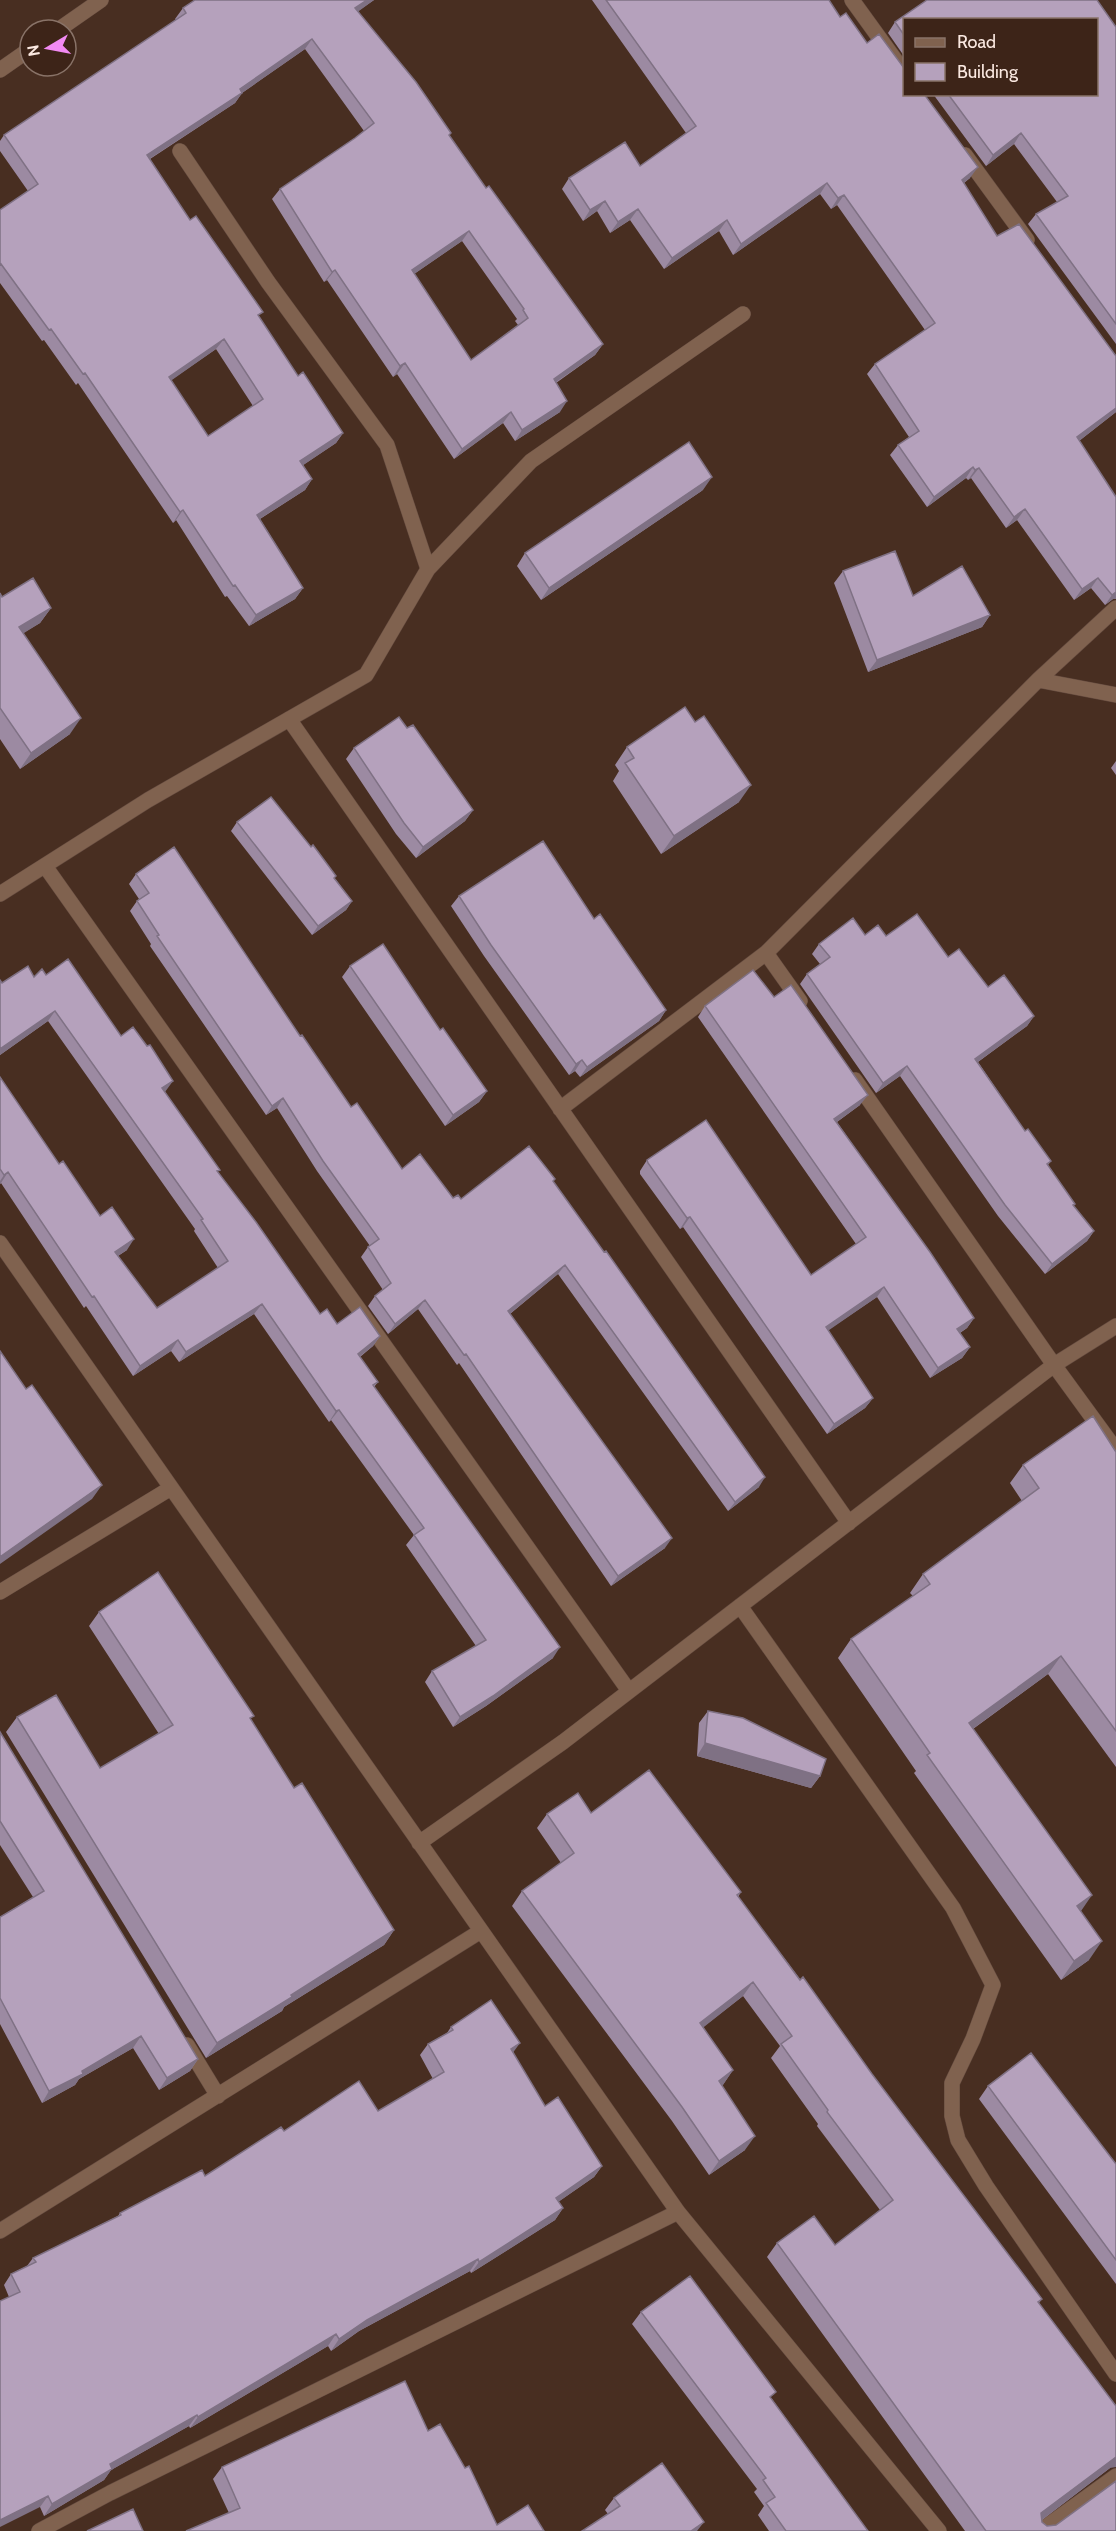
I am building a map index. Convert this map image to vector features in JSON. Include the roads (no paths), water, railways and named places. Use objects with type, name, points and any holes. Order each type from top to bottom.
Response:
[{"type":"street","points":[[75,18],[101,0]]},
{"type":"street","points":[[852,0],[903,71]]},
{"type":"street","points":[[0,70],[18,57]]},
{"type":"street","points":[[956,142],[1040,256]]},
{"type":"street","points":[[180,151],[268,282],[387,445],[428,569]]},
{"type":"street","points":[[0,894],[148,800],[366,675],[428,569],[531,461],[743,315]]},
{"type":"street","points":[[560,1109],[766,953],[1038,680],[1116,608]]},
{"type":"street","points":[[1038,680],[1116,695]]},
{"type":"street","points":[[289,719],[849,1523]]},
{"type":"street","points":[[45,866],[629,1691]]},
{"type":"street","points":[[766,953],[807,1012]]},
{"type":"street","points":[[848,1071],[1116,1450]]},
{"type":"street","points":[[0,1243],[678,2212],[939,2531]]},
{"type":"street","points":[[419,1843],[563,1742],[1054,1365],[1116,1326]]},
{"type":"street","points":[[0,1592],[171,1488]]},
{"type":"street","points":[[740,1606],[953,1908],[993,1985],[973,2039],[952,2083],[952,2116],[958,2140],[986,2186],[1116,2374]]},
{"type":"street","points":[[0,2232],[481,1931]]},
{"type":"street","points":[[181,2035],[218,2096]]},
{"type":"street","points":[[39,2531],[110,2493],[678,2212]]},
{"type":"street","points":[[1040,2531],[1116,2476]]}]
